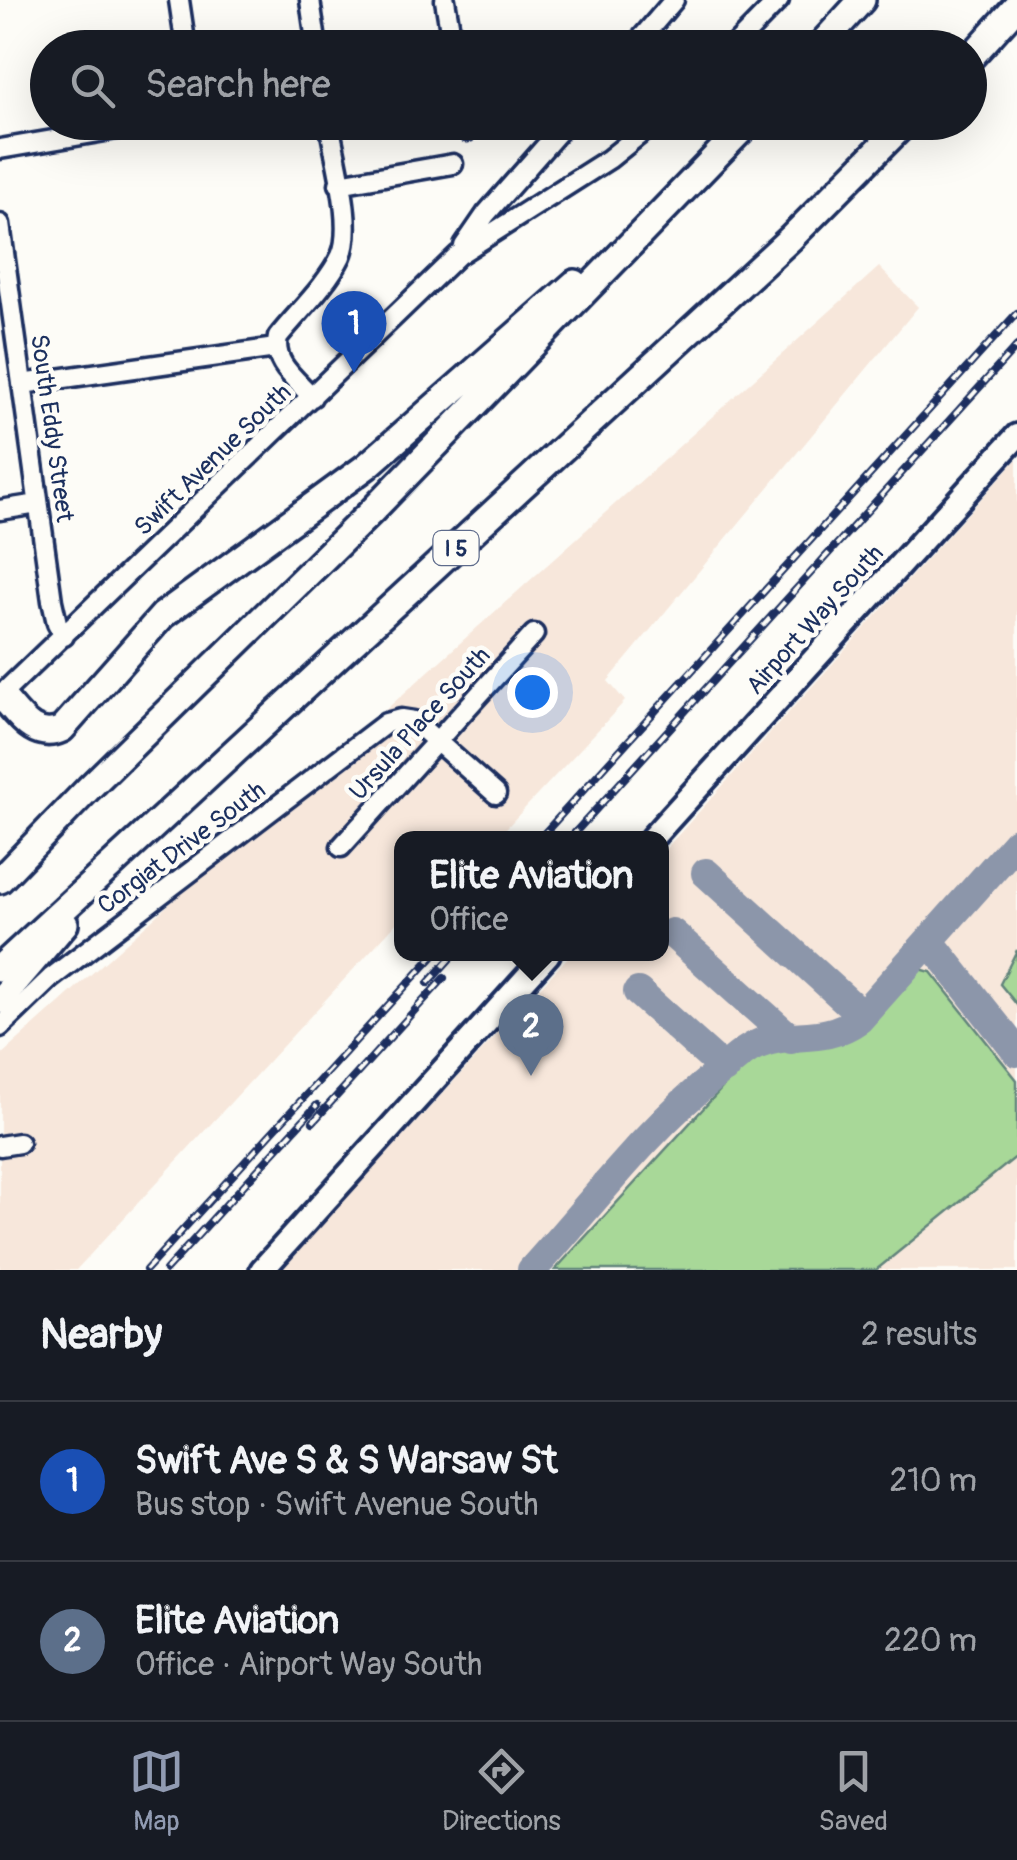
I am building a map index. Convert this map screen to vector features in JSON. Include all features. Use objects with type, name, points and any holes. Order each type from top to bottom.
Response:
[{"type":"highway","points":[[834,30],[862,0]]},
{"type":"highway","points":[[987,39],[1017,6]]},
{"type":"highway","points":[[0,880],[371,512],[732,140]]},
{"type":"highway","name":"I 5","points":[[0,968],[791,238],[888,140]]},
{"type":"highway","points":[[0,696],[35,730],[48,734],[62,729],[163,615],[367,466],[560,295],[672,205]]},
{"type":"highway","points":[[0,1000],[42,954],[100,877]]},
{"type":"main road","name":"Airport Way South","points":[[658,831],[1017,436]]},
{"type":"main road","points":[[262,1270],[542,961]]},
{"type":"street","points":[[179,0],[183,30]]},
{"type":"street","points":[[310,0],[314,30]]},
{"type":"street","points":[[445,0],[450,30]]},
{"type":"street","points":[[648,30],[674,0]]},
{"type":"street","points":[[750,30],[779,0]]},
{"type":"street","points":[[0,148],[49,140]]},
{"type":"street","points":[[312,397],[280,362],[276,348],[278,338],[340,256],[346,236],[332,140]]},
{"type":"street","points":[[458,255],[486,214],[551,140]]},
{"type":"street","name":"Swift Avenue South","points":[[0,696],[458,255],[633,140]]},
{"type":"street","points":[[339,184],[453,164]]},
{"type":"street","name":"South Eddy Street","points":[[0,224],[54,614],[64,636]]},
{"type":"street","points":[[22,384],[276,348]]},
{"type":"street","points":[[0,510],[38,504]]},
{"type":"street","name":"Ursula Place South","points":[[341,847],[534,634]]},
{"type":"street","name":"Corgiat Drive South","points":[[0,1027],[51,978],[386,723],[401,719],[414,722],[436,741]]},
{"type":"street","points":[[436,741],[496,794]]},
{"type":"shaded area","points":[[879,267],[918,307],[608,681],[625,701],[504,831],[394,831],[394,926],[76,1270],[0,1270],[0,1056]]},
{"type":"shaded area","points":[[1017,459],[1017,1270],[280,1270],[565,961],[669,961],[669,845]]},
{"type":"green space","points":[[1017,950],[1017,1005],[1000,984]]},
{"type":"green space","points":[[913,971],[931,972],[1017,1080],[1017,1156],[876,1270],[555,1270],[746,1062],[770,1050],[832,1043],[855,1034],[874,1019]]},
{"type":"taxiway","points":[[532,1270],[644,1142],[741,1054],[769,1040],[832,1032],[859,1019],[1017,842]]},
{"type":"taxiway","points":[[706,873],[862,1015]]},
{"type":"taxiway","points":[[672,933],[791,1039]]},
{"type":"taxiway","points":[[930,942],[1017,1052]]},
{"type":"taxiway","points":[[638,992],[724,1069]]},
{"type":"railway","points":[[546,831],[1017,313]]},
{"type":"railway","points":[[576,831],[1017,346]]},
{"type":"railway","points":[[146,1270],[429,961]]},
{"type":"railway","points":[[428,983],[448,961]]},
{"type":"railway","points":[[313,1122],[444,978]]},
{"type":"railway","points":[[166,1270],[317,1105]]},
{"type":"place","name":"Swift Ave S & S Warsaw St","points":[[354,373]]},
{"type":"place","name":"Elite Aviation","points":[[531,1076]]}]
